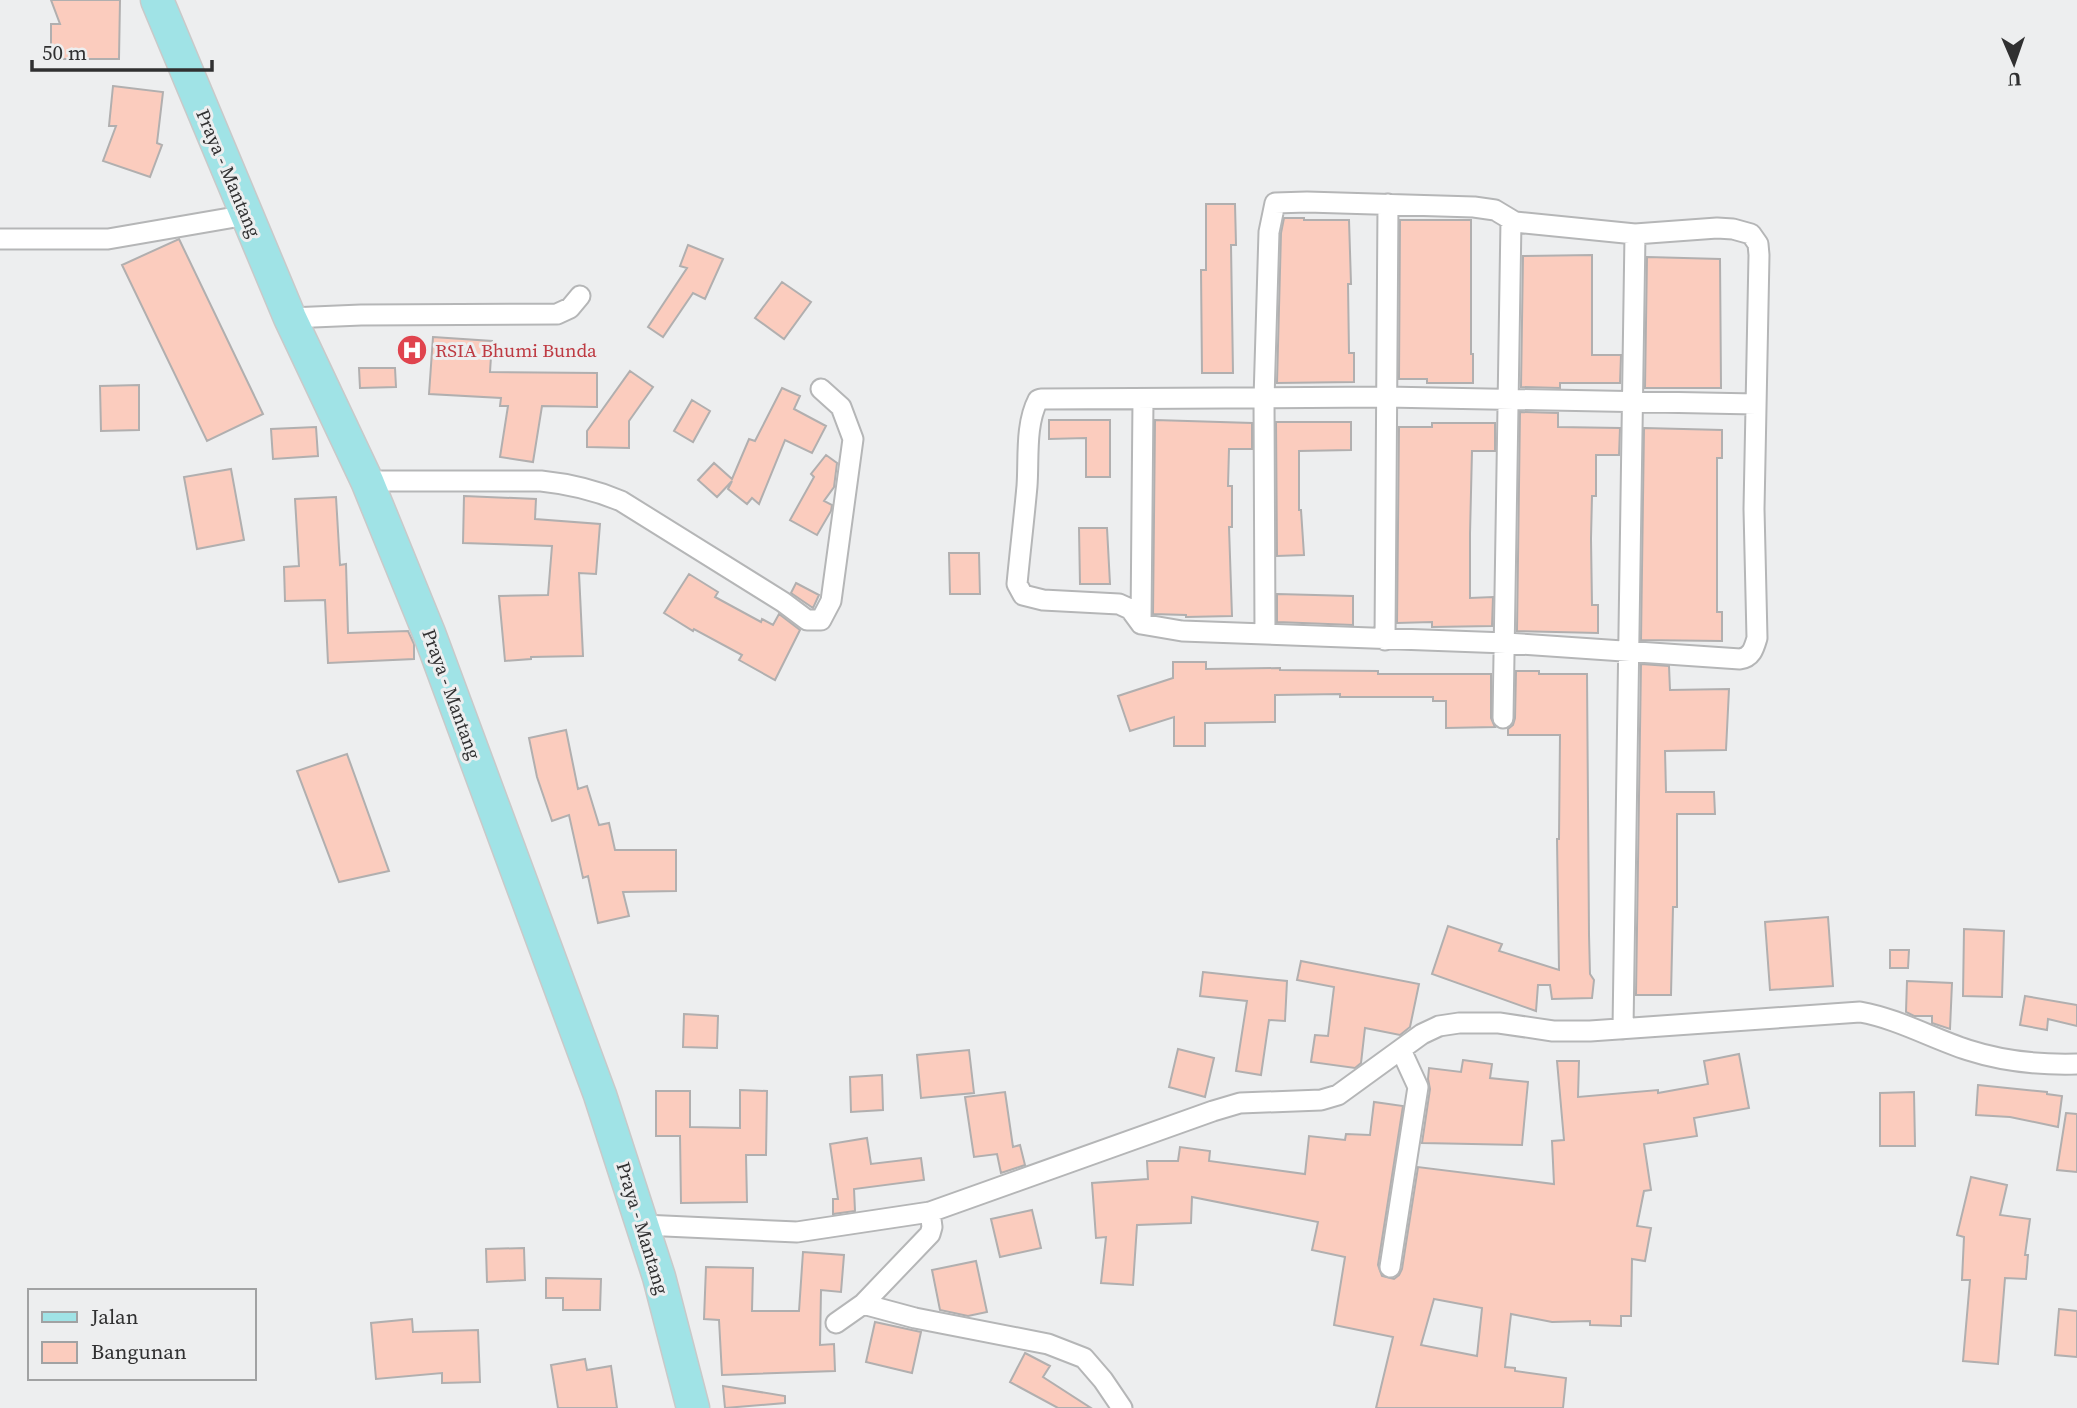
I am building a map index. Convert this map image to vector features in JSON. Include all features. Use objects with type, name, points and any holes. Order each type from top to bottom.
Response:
[{"type":"main road","name":"Praya - Mantang","points":[[157,0],[290,318],[367,481],[429,633],[600,1095],[659,1277],[694,1408]]},
{"type":"street","points":[[1265,634],[1264,399],[1269,232],[1275,203],[1485,208],[1500,212],[1511,220],[1635,234],[1733,229],[1746,231],[1755,237],[1759,255],[1756,404],[1757,638],[1754,651],[1746,658],[1740,659],[1506,643],[1182,631],[1141,624],[1130,609],[1122,605],[1043,600],[1023,595],[1017,584],[1029,442],[1038,400],[1264,399],[1385,397],[1756,404]]},
{"type":"street","points":[[1385,640],[1388,204]]},
{"type":"street","points":[[0,239],[108,239],[247,215]]},
{"type":"street","points":[[1503,718],[1511,220]]},
{"type":"street","points":[[1623,1029],[1635,234]]},
{"type":"street","points":[[290,318],[557,314],[570,308],[580,296]]},
{"type":"street","points":[[367,481],[541,481],[593,490],[621,501],[783,602],[807,620],[821,620],[831,601],[853,439],[841,407],[821,389]]},
{"type":"street","points":[[1141,624],[1143,399]]},
{"type":"street","points":[[643,1225],[797,1232],[930,1212],[1074,1158],[1240,1103],[1321,1100],[1338,1095],[1422,1034],[1460,1023],[1499,1023],[1553,1031],[1623,1029],[1860,1012],[1903,1023],[1969,1051],[2006,1058],[2077,1064]]},
{"type":"street","points":[[1390,1266],[1418,1087],[1401,1050]]},
{"type":"street","points":[[836,1323],[863,1304],[930,1234],[930,1212]]},
{"type":"street","points":[[863,1304],[915,1318],[1048,1344],[1084,1358],[1122,1408]]},
{"type":"building","points":[[51,0],[120,0],[119,59],[51,59],[51,24],[60,24]]},
{"type":"building","points":[[113,86],[163,92],[157,143],[162,145],[150,177],[103,161],[116,126],[109,126]]},
{"type":"building","points":[[1206,204],[1235,204],[1236,245],[1231,245],[1233,373],[1202,373],[1201,270],[1206,270]]},
{"type":"building","points":[[1284,218],[1349,220],[1349,353],[1354,353],[1354,382],[1277,383],[1281,233]]},
{"type":"building","points":[[1400,220],[1471,220],[1473,383],[1427,383],[1427,379],[1399,379]]},
{"type":"building","points":[[179,239],[263,414],[207,441],[122,265]]},
{"type":"building","points":[[688,245],[723,259],[705,299],[693,293],[663,337],[648,327],[687,268],[680,266]]},
{"type":"building","points":[[1592,255],[1592,355],[1621,355],[1620,383],[1560,383],[1560,388],[1521,387],[1523,256]]},
{"type":"building","points":[[1647,257],[1720,259],[1721,388],[1645,388]]},
{"type":"building","points":[[782,282],[811,302],[784,339],[755,318]]},
{"type":"building","points":[[433,337],[492,341],[490,372],[597,373],[597,407],[542,406],[533,462],[500,457],[508,406],[500,406],[501,398],[429,394]]},
{"type":"building","points":[[359,368],[395,368],[396,387],[360,388]]},
{"type":"building","points":[[630,371],[653,387],[629,421],[629,448],[587,447],[587,431]]},
{"type":"building","points":[[139,385],[139,430],[101,431],[100,386]]},
{"type":"building","points":[[782,388],[800,396],[794,409],[826,426],[812,453],[785,440],[759,504],[752,498],[747,504],[728,489],[732,481],[717,497],[698,480],[714,463],[732,479],[749,439],[755,441]]},
{"type":"building","points":[[692,400],[710,411],[693,442],[674,431]]},
{"type":"building","points":[[1520,412],[1558,413],[1558,427],[1620,428],[1619,455],[1596,455],[1596,496],[1592,496],[1591,539],[1592,605],[1598,605],[1598,633],[1517,631]]},
{"type":"building","points":[[1049,420],[1110,420],[1110,477],[1086,477],[1086,438],[1049,439]]},
{"type":"building","points":[[1155,420],[1252,423],[1252,449],[1229,449],[1228,486],[1232,486],[1232,527],[1229,527],[1232,616],[1186,617],[1153,614]]},
{"type":"building","points":[[1276,422],[1351,422],[1351,450],[1299,451],[1299,510],[1304,555],[1277,556]]},
{"type":"building","points":[[1432,423],[1495,423],[1495,451],[1472,451],[1470,534],[1470,598],[1493,597],[1492,626],[1432,627],[1432,622],[1397,623],[1399,427],[1432,427]]},
{"type":"building","points":[[316,427],[318,456],[273,459],[271,429]]},
{"type":"building","points":[[1644,428],[1722,430],[1722,458],[1717,458],[1717,612],[1722,612],[1722,641],[1641,640]]},
{"type":"building","points":[[826,455],[837,463],[834,487],[824,501],[832,505],[831,511],[817,535],[790,520],[814,477],[811,474]]},
{"type":"building","points":[[231,469],[244,540],[197,549],[184,477]]},
{"type":"building","points":[[464,496],[536,499],[535,519],[600,524],[596,574],[579,573],[583,656],[531,657],[505,661],[499,596],[548,595],[552,546],[463,543]]},
{"type":"building","points":[[336,497],[340,565],[346,564],[348,633],[408,631],[414,644],[414,659],[328,663],[325,600],[285,601],[284,567],[299,566],[295,499]]},
{"type":"building","points":[[1079,528],[1107,528],[1110,584],[1080,584]]},
{"type":"building","points":[[949,553],[979,553],[980,594],[950,594]]},
{"type":"building","points":[[689,574],[718,592],[715,597],[761,622],[762,619],[773,625],[779,614],[800,630],[775,680],[739,660],[742,655],[664,613]]},
{"type":"building","points":[[796,583],[819,595],[813,608],[791,593]]},
{"type":"building","points":[[1277,594],[1353,596],[1353,625],[1277,622]]},
{"type":"building","points":[[1173,662],[1206,662],[1206,669],[1280,668],[1378,671],[1378,674],[1491,674],[1491,718],[1495,727],[1446,728],[1446,701],[1433,701],[1433,697],[1275,695],[1275,722],[1205,723],[1205,746],[1174,746],[1174,717],[1130,731],[1118,696],[1173,678]]},
{"type":"building","points":[[1641,664],[1669,666],[1670,690],[1729,689],[1726,750],[1665,751],[1666,792],[1714,792],[1715,814],[1677,814],[1677,907],[1673,907],[1671,995],[1636,995]]},
{"type":"building","points":[[1516,671],[1587,674],[1589,935],[1590,974],[1594,980],[1592,998],[1552,999],[1550,985],[1538,985],[1536,1011],[1432,974],[1448,926],[1502,944],[1499,951],[1559,970],[1557,839],[1560,735],[1508,735],[1508,729],[1515,718]]},
{"type":"building","points":[[566,730],[578,789],[587,786],[599,825],[609,823],[615,850],[676,850],[676,891],[623,892],[629,916],[598,923],[588,876],[583,878],[569,815],[552,821],[537,777],[529,738]]},
{"type":"building","points":[[347,754],[389,871],[339,882],[297,771]]},
{"type":"building","points":[[1828,917],[1833,986],[1770,990],[1765,922]]},
{"type":"building","points":[[1964,929],[2004,931],[2002,997],[1963,996]]},
{"type":"building","points":[[1890,950],[1909,950],[1908,968],[1890,968]]},
{"type":"building","points":[[1301,961],[1419,984],[1410,1027],[1400,1035],[1365,1028],[1361,1063],[1355,1068],[1311,1062],[1315,1035],[1328,1036],[1334,987],[1297,980]]},
{"type":"building","points":[[1203,972],[1287,981],[1285,1021],[1269,1020],[1261,1075],[1236,1071],[1247,1001],[1200,996]]},
{"type":"building","points":[[1907,981],[1952,983],[1950,1029],[1932,1023],[1932,1016],[1914,1016],[1906,1012]]},
{"type":"building","points":[[2025,996],[2077,1005],[2077,1026],[2048,1019],[2047,1030],[2020,1025]]},
{"type":"building","points":[[684,1014],[718,1016],[717,1048],[683,1047]]},
{"type":"building","points":[[1178,1049],[1214,1058],[1205,1097],[1169,1087]]},
{"type":"building","points":[[969,1050],[974,1093],[921,1098],[917,1055]]},
{"type":"building","points":[[1739,1054],[1749,1108],[1694,1118],[1697,1136],[1644,1144],[1651,1190],[1644,1191],[1637,1226],[1651,1228],[1645,1261],[1632,1259],[1631,1316],[1621,1316],[1621,1326],[1590,1325],[1590,1321],[1552,1322],[1511,1314],[1505,1367],[1515,1368],[1515,1371],[1566,1378],[1563,1408],[1376,1408],[1393,1337],[1334,1325],[1345,1257],[1312,1250],[1318,1222],[1192,1197],[1191,1223],[1137,1225],[1133,1285],[1101,1283],[1106,1237],[1096,1238],[1092,1183],[1148,1179],[1147,1161],[1178,1161],[1180,1147],[1210,1151],[1209,1161],[1305,1174],[1309,1136],[1345,1140],[1346,1134],[1370,1135],[1374,1102],[1403,1106],[1378,1265],[1382,1276],[1394,1279],[1402,1269],[1418,1167],[1554,1184],[1552,1141],[1564,1140],[1557,1061],[1579,1061],[1578,1097],[1658,1090],[1658,1093],[1708,1084],[1704,1061]],"holes":[[[1434,1299],[1482,1308],[1477,1356],[1421,1345]]]},
{"type":"building","points":[[1463,1060],[1492,1064],[1490,1078],[1528,1082],[1522,1145],[1422,1143],[1430,1089],[1429,1068],[1461,1072]]},
{"type":"building","points":[[882,1075],[883,1110],[851,1112],[850,1077]]},
{"type":"building","points":[[1978,1085],[2062,1096],[2058,1127],[2010,1117],[1976,1115]]},
{"type":"building","points":[[740,1090],[767,1091],[766,1155],[746,1155],[747,1202],[681,1203],[680,1136],[656,1136],[656,1091],[690,1091],[690,1127],[740,1128]]},
{"type":"building","points":[[1005,1092],[1013,1147],[1020,1145],[1025,1165],[1001,1173],[997,1154],[974,1157],[965,1097]]},
{"type":"building","points":[[1914,1092],[1915,1146],[1880,1146],[1880,1093]]},
{"type":"building","points":[[2066,1113],[2077,1114],[2077,1172],[2057,1170]]},
{"type":"building","points":[[867,1138],[871,1164],[921,1158],[924,1180],[854,1189],[855,1211],[833,1214],[833,1199],[838,1199],[830,1144]]},
{"type":"building","points":[[1971,1177],[2007,1185],[2000,1215],[2030,1219],[2025,1255],[2028,1255],[2026,1279],[2005,1278],[1998,1364],[1963,1361],[1970,1280],[1962,1280],[1964,1237],[1957,1235]]},
{"type":"building","points":[[1032,1210],[1041,1248],[1000,1257],[991,1219]]},
{"type":"building","points":[[524,1248],[525,1280],[487,1282],[486,1249]]},
{"type":"building","points":[[803,1252],[844,1255],[841,1292],[821,1290],[820,1345],[834,1344],[835,1371],[722,1375],[719,1320],[704,1319],[706,1267],[753,1268],[752,1311],[799,1311]]},
{"type":"building","points":[[976,1261],[987,1312],[968,1316],[940,1310],[932,1270]]},
{"type":"building","points":[[546,1278],[601,1279],[600,1310],[563,1310],[563,1298],[546,1298]]},
{"type":"building","points":[[2059,1309],[2077,1311],[2077,1357],[2055,1355]]},
{"type":"building","points":[[412,1319],[413,1332],[478,1330],[480,1382],[442,1383],[442,1373],[376,1379],[371,1323]]},
{"type":"building","points":[[875,1322],[921,1332],[912,1373],[866,1362]]},
{"type":"building","points":[[1025,1353],[1050,1366],[1043,1377],[1091,1408],[1058,1408],[1010,1382]]},
{"type":"building","points":[[585,1359],[587,1370],[611,1366],[617,1408],[558,1408],[551,1365]]},
{"type":"building","points":[[723,1386],[785,1396],[785,1403],[725,1408]]},
{"type":"place","name":"RSIA Bhumi Bunda","points":[[412,350]]}]
